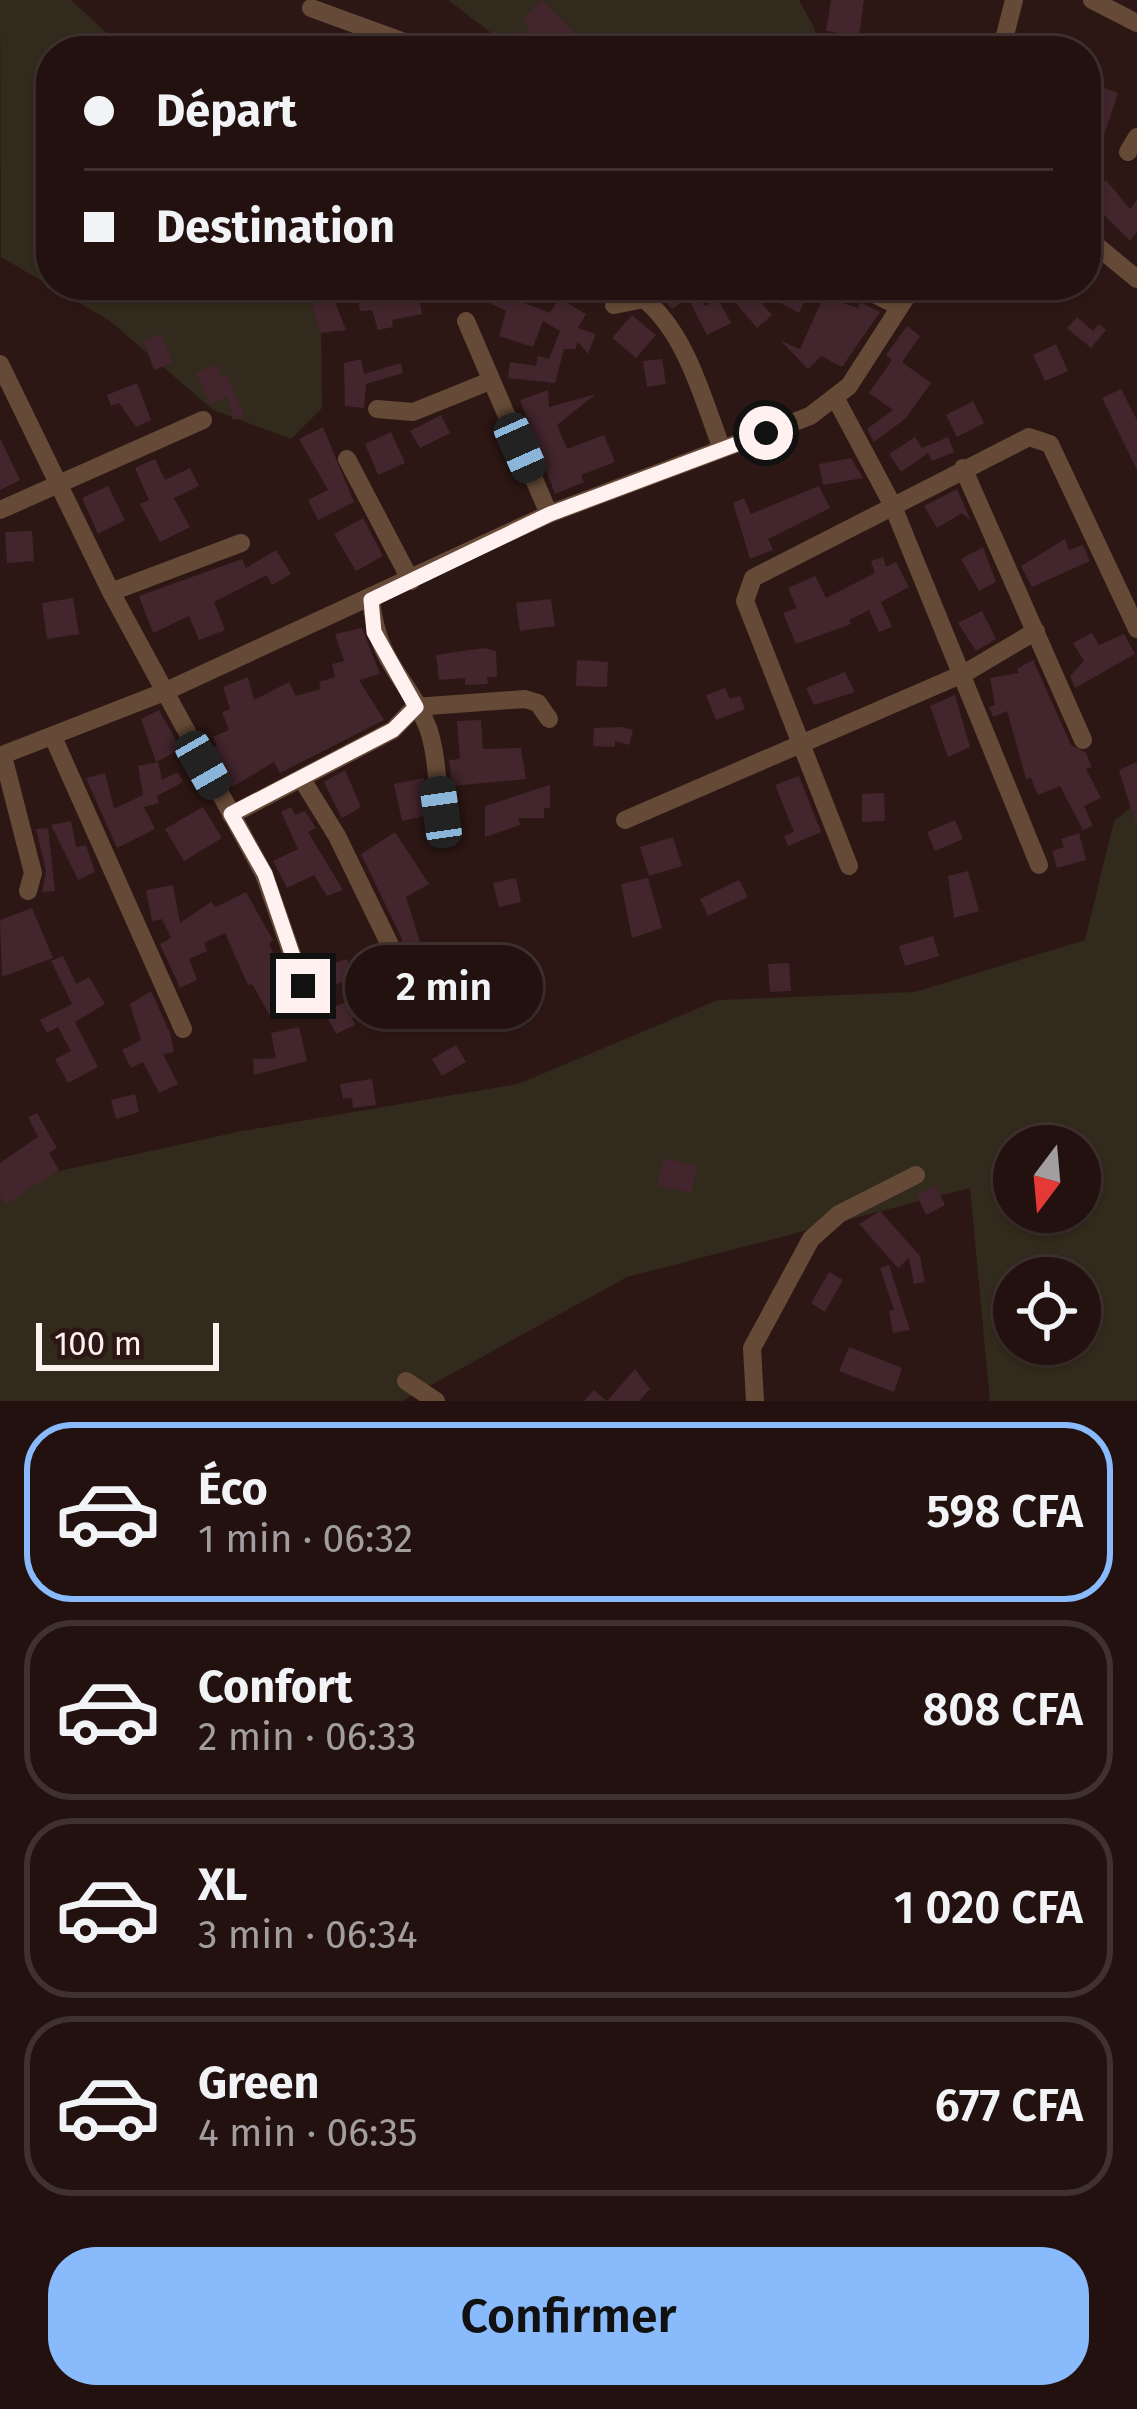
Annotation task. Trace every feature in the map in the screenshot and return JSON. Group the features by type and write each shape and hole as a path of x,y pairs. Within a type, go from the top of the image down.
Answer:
{"street":[{"path":"1005,36 1014,0"},
{"path":"1092,0 1137,22"},
{"path":"311,8 388,36"},
{"path":"1101,249 1137,278"},
{"path":"614,305 639,300"},
{"path":"645,300 686,358 722,449"},
{"path":"886,300 900,307"},
{"path":"28,891 33,873 1,756 164,692 550,514 837,401 904,300"},
{"path":"466,321 550,514"},
{"path":"1,370 111,592 265,874 303,986"},
{"path":"377,409 413,412 490,382"},
{"path":"837,401 892,503 965,673 1039,865"},
{"path":"0,510 202,420"},
{"path":"849,866 745,601 747,586 892,503 1029,437 1050,444 1137,629"},
{"path":"347,459 411,581"},
{"path":"963,468 1083,740"},
{"path":"111,592 242,542"},
{"path":"371,600 374,632 430,733 441,812"},
{"path":"626,820 965,673 1036,631"},
{"path":"231,814 303,781 393,730 416,707 525,698 538,703 549,719"},
{"path":"53,737 182,1029"},
{"path":"303,781 337,836 389,945"},
{"path":"755,1401 752,1348 811,1239 838,1214 916,1175"},
{"path":"406,1381 436,1401"}],"shaded area":[{"path":"0,0 71,0 110,36 36,36 36,278 1,257"},
{"path":"448,0 799,0 815,29 815,36 495,36"},
{"path":"74,300 314,300 321,318 322,408 291,439 213,410 110,321"},
{"path":"1137,803 1137,1401 990,1401 970,1188 627,1277 402,1401 0,1401 0,1184 237,1132 518,1084 718,1000 915,992 1085,940 1114,821"}],"building":[{"path":"542,0 579,36 526,36 523,33 530,26 523,19"},
{"path":"831,0 864,0 859,36 826,31"},
{"path":"1101,87 1118,93 1101,134"},
{"path":"1106,180 1130,209 1137,200 1137,232 1130,241 1101,212 1101,184"},
{"path":"312,300 334,300 346,330 320,333"},
{"path":"358,300 420,300 422,314 392,320 393,327 378,330 372,310 360,311"},
{"path":"523,300 550,313 562,300 586,314 578,328 596,334 588,354 578,342 575,349 564,349 555,383 508,378 510,362 536,366 538,356 549,359 560,331 543,321 533,347 499,336 506,311 487,302"},
{"path":"663,300 685,300 672,309"},
{"path":"689,300 701,300 705,306 719,300 731,323 707,335"},
{"path":"734,300 759,300 772,315 757,328"},
{"path":"784,300 805,300 799,313 782,304"},
{"path":"822,300 858,308 860,302 880,312 842,367 821,356 808,369 781,341 800,349"},
{"path":"632,315 656,335 636,358 612,338"},
{"path":"1077,317 1093,331 1099,324 1106,330 1091,348 1067,328"},
{"path":"907,326 920,336 902,362 931,383 905,419 874,442 867,429 893,410 869,393 892,360 886,355"},
{"path":"161,333 173,363 154,370 143,340"},
{"path":"1056,344 1068,371 1045,381 1033,355"},
{"path":"361,359 364,374 401,363 403,373 366,384 364,408 345,406 344,363"},
{"path":"662,359 666,384 647,387 643,361"},
{"path":"216,364 222,378 226,373 245,416 233,420 227,397 210,404 196,373"},
{"path":"137,383 151,420 136,427 119,403 111,406 107,395"},
{"path":"1121,389 1137,420 1137,470 1102,398"},
{"path":"548,390 549,407 596,394 557,425 567,449 604,435 615,462 581,475 584,482 555,494 520,400"},
{"path":"973,401 984,423 957,437 946,415"},
{"path":"441,415 450,433 420,448 410,431"},
{"path":"323,427 354,502 318,520 308,500 328,490 299,439"},
{"path":"391,432 405,463 378,475 365,444"},
{"path":"915,437 922,448 948,437 954,452 932,461 928,453 901,472 889,454"},
{"path":"0,438 20,480 0,490"},
{"path":"851,458 863,478 823,485 819,464"},
{"path":"155,459 165,480 190,468 199,486 174,498 190,527 160,542 140,504 149,500 135,468"},
{"path":"108,486 125,520 98,534 82,498"},
{"path":"819,486 830,508 768,539 773,550 750,559 733,503 744,498 751,514"},
{"path":"957,489 971,521 962,513 937,528 924,506"},
{"path":"363,518 383,556 356,571 334,534"},
{"path":"32,531 34,561 7,563 5,532"},
{"path":"1065,539 1069,550 1083,545 1090,561 1032,587 1021,566"},
{"path":"983,547 996,582 979,591 961,559"},
{"path":"276,550 291,574 272,585 267,575 214,602 225,630 199,640 189,616 153,633 139,596 242,559 246,568"},
{"path":"883,557 886,567 896,562 909,587 881,602 892,627 879,632 869,610 849,620 851,624 796,644 783,613 797,608 788,588 815,576 826,598 875,573 871,561"},
{"path":"73,598 79,634 47,639 42,603"},
{"path":"551,599 555,626 520,631 516,603"},
{"path":"982,611 996,639 976,651 958,623"},
{"path":"362,628 380,674 359,680 384,720 280,773 274,762 232,787 211,748 217,745 213,737 229,730 222,712 230,709 223,687 248,677 254,700 289,682 296,696 321,689 319,682 335,677 332,664 344,661 335,634"},
{"path":"1092,633 1099,645 1124,634 1135,654 1075,688 1070,676 1084,661 1073,643"},
{"path":"484,648 496,651 497,677 487,677 488,684 465,685 465,678 439,680 436,655"},
{"path":"577,660 608,662 607,687 576,686"},
{"path":"1033,660 1071,745 1086,753 1092,767 1086,769 1101,798 1084,806 1093,826 1083,830 1060,786 1038,795 1031,778 1026,779 1007,711 993,717 989,707 995,705 990,678 1019,673 1017,669"},
{"path":"845,672 855,692 814,705 806,688"},
{"path":"725,688 730,699 740,696 745,709 716,720 706,695"},
{"path":"955,695 970,747 948,757 930,706"},
{"path":"159,710 181,749 156,762 141,719"},
{"path":"481,720 483,749 521,748 526,779 452,786 449,760 460,759 457,721"},
{"path":"594,728 633,730 629,745 615,741 615,747 593,746"},
{"path":"158,762 162,780 178,772 183,782 157,796 159,803 144,807 155,829 117,848 86,778 105,773 114,809 143,795 138,766"},
{"path":"1137,762 1137,822 1135,822 1119,770"},
{"path":"345,770 361,807 342,818 324,782"},
{"path":"799,776 821,832 788,846 784,836 794,832 775,785"},
{"path":"424,778 428,815 402,821 394,784"},
{"path":"550,785 550,808 544,808 544,818 518,818 520,825 485,837 485,806"},
{"path":"884,793 885,821 862,822 862,794"},
{"path":"203,807 222,838 184,861 165,829"},
{"path":"291,807 295,815 305,811 316,828 308,832 343,890 327,896 314,875 287,888 273,861 298,849 281,812"},
{"path":"955,820 963,839 935,851 927,832"},
{"path":"71,821 76,847 86,845 95,872 78,880 51,825"},
{"path":"48,828 55,891 42,892 46,871 36,829"},
{"path":"395,832 429,884 406,897 424,955 404,963 402,939 361,854"},
{"path":"1079,833 1086,860 1057,868 1052,851 1064,847 1061,839"},
{"path":"673,837 682,866 649,876 640,847"},
{"path":"968,871 979,911 954,918 948,876"},
{"path":"516,878 521,902 499,907 493,883"},
{"path":"648,878 662,928 632,938 621,884"},
{"path":"739,880 748,897 708,916 700,899"},
{"path":"173,885 180,923 211,902 216,907 246,892 273,940 269,944 281,969 274,973 291,1005 270,1016 252,984 248,985 225,933 204,943 207,951 189,959 197,980 180,988 160,944 171,938 162,919 152,921 146,890"},
{"path":"32,908 53,958 2,977 0,920"},
{"path":"933,936 939,956 905,966 899,946"},
{"path":"63,956 76,984 89,977 105,1004 75,1022 98,1067 68,1083 55,1059 71,1051 58,1027 47,1033 40,1020 72,1004 51,961"},
{"path":"347,959 352,979 320,989 314,970"},
{"path":"789,963 791,991 770,992 768,964"},
{"path":"449,980 452,1004 418,1009 415,984"},
{"path":"151,991 170,1033 174,1052 163,1054 178,1084 159,1093 143,1062 131,1068 122,1050 141,1040 130,1004"},
{"path":"364,995 370,1012 352,1018 355,1025 336,1034 324,1011"},
{"path":"299,1027 307,1061 254,1075 253,1059 276,1058 271,1033"},
{"path":"456,1045 466,1062 442,1076 432,1059"},
{"path":"372,1079 376,1105 353,1108 352,1098 343,1099 340,1084"},
{"path":"135,1094 139,1112 116,1119 111,1100"},
{"path":"37,1113 57,1148 49,1153 59,1170 6,1204 0,1196 0,1163 38,1137 28,1117"},
{"path":"664,1158 697,1166 691,1193 657,1185"},
{"path":"936,1186 945,1205 926,1215 917,1195"},
{"path":"880,1211 920,1256 925,1282 914,1284 909,1258 898,1268 859,1224"},
{"path":"889,1265 910,1330 893,1333 889,1311 894,1310 880,1268"},
{"path":"829,1272 843,1280 825,1312 811,1303"},
{"path":"849,1347 902,1368 894,1392 839,1371"},
{"path":"635,1369 650,1389 639,1401 607,1401"},
{"path":"594,1390 607,1401 584,1401"}],"route":[{"path":"303,986 265,874 231,814 303,781 393,730 416,707 391,671 374,632 371,600 520,526 766,433"}]}
